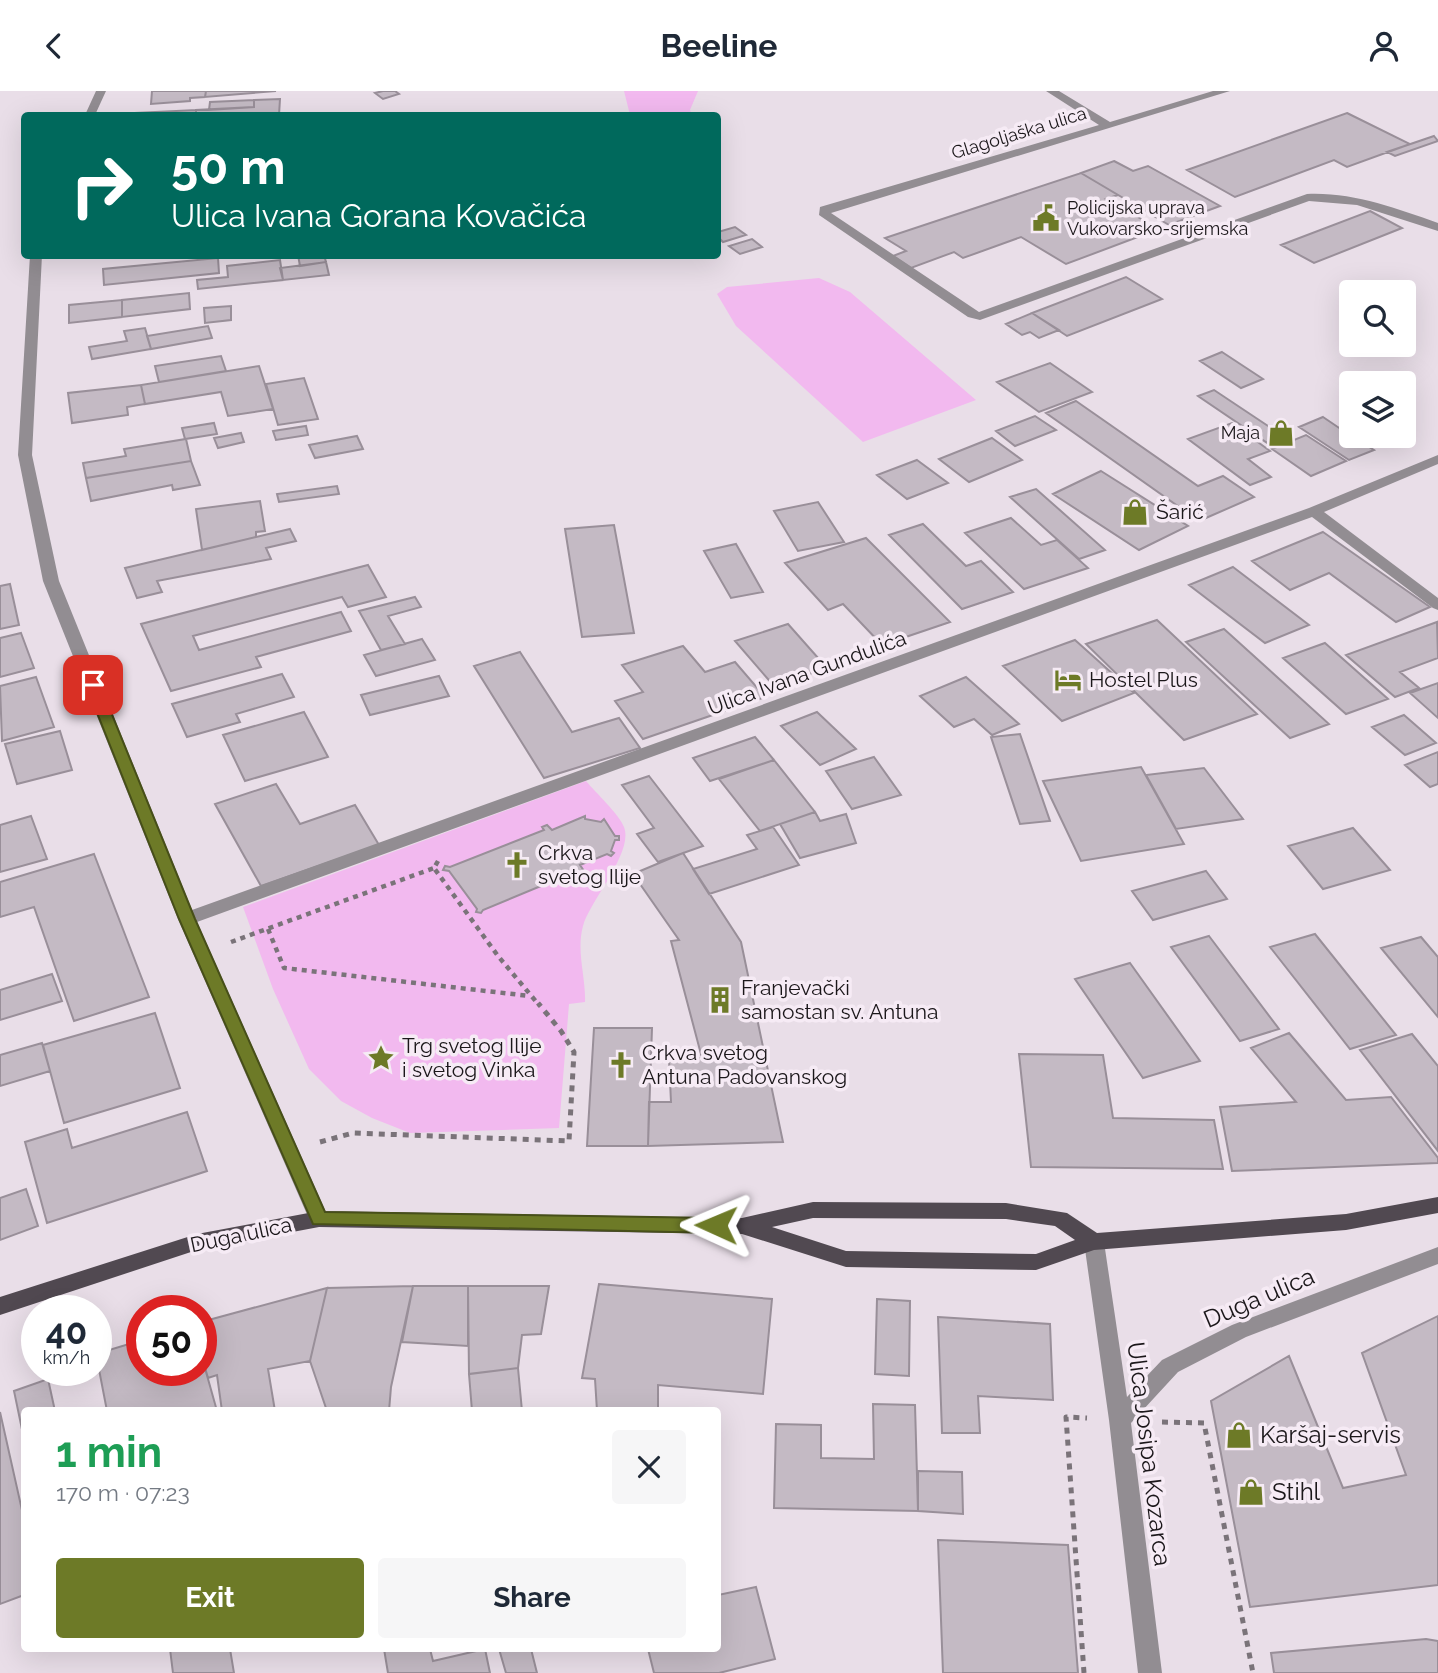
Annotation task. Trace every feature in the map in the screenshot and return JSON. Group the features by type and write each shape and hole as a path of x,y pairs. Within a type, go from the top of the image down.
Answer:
{"main road":[{"name":"Duga ulica","path":"742,1226 846,1259 1036,1262 1094,1242 1346,1222 1438,1205"},
{"name":"Duga ulica","path":"0,1306 197,1242 319,1219 742,1226 813,1210 1006,1212 1060,1219 1094,1242"}],"street":[{"path":"91,112 101,91"},
{"path":"1051,91 1108,125"},
{"name":"Glagoljaška ulica","path":"1225,91 824,210 827,217 972,314 980,316 1307,198 1330,195 1350,198 1438,227"},
{"path":"36,259 25,455 51,581 187,919 319,1219"},
{"name":"Ulica Ivana Gundulića","path":"187,919 1314,512 1438,459"},
{"path":"1314,512 1438,605"},
{"name":"Ulica Josipa Kozarca","path":"1094,1242 1120,1420 1150,1673"},
{"name":"Duga ulica","path":"1120,1420 1170,1366 1239,1331 1438,1255"}],"path":[{"path":"202,953 434,868 456,822"},
{"path":"290,1153 335,1136 353,1133 569,1141 574,1052 561,1031 531,996 434,868"},
{"path":"268,929 284,968 531,996"},
{"path":"1204,1423 1253,1673"}],"shaded area":[{"path":"624,91 698,91 691,112 629,112"},
{"path":"819,278 850,292 976,400 863,442 736,326 717,294 727,287"},
{"path":"586,781 617,816 624,827 625,837 617,863 583,926 580,945 585,1002 569,1004 559,1128 410,1133 372,1118 341,1101 309,1069 273,989 243,907"}],"building":[{"path":"152,91 206,91 205,97 190,98 190,101 151,104"},
{"path":"206,91 276,91 205,97"},
{"path":"395,91 399,94 383,99 375,93"},
{"path":"280,99 279,112 196,112 254,107 254,100"},
{"path":"254,100 254,107 209,110 210,102"},
{"path":"196,110 196,112 155,112"},
{"path":"1347,113 1410,144 1347,167 1334,160 1235,197 1187,170"},
{"path":"1434,136 1438,141 1395,156 1387,152"},
{"path":"1114,161 1133,171 1148,166 1220,206 1169,225 1081,173"},
{"path":"1081,173 1118,195 1106,199 1159,229 1066,264 1021,237 963,258 954,252 911,268 893,256 906,251 885,238"},
{"path":"1370,211 1402,228 1314,263 1281,245"},
{"path":"735,227 746,235 723,242 721,231"},
{"path":"752,239 762,247 740,254 729,246"},
{"path":"218,259 219,273 104,285 103,269"},
{"path":"299,259 325,259 326,262 300,266"},
{"path":"280,260 283,280 198,289 197,280 228,277 227,266"},
{"path":"326,262 329,275 283,280 280,268"},
{"path":"1126,277 1162,299 1067,336 1032,313"},
{"path":"189,293 190,309 122,317 122,300"},
{"path":"122,300 122,317 69,323 69,305"},
{"path":"231,306 231,320 205,323 204,308"},
{"path":"1032,313 1059,330 1039,338 1030,332 1022,335 1006,324"},
{"path":"208,326 212,338 151,349 147,336"},
{"path":"145,328 151,349 92,359 89,347 127,341 124,331"},
{"path":"1222,352 1263,379 1241,388 1200,361"},
{"path":"221,356 226,371 159,382 155,366"},
{"path":"1050,363 1092,392 1039,412 997,382"},
{"path":"259,366 273,409 228,416 221,392 145,404 141,385"},
{"path":"304,378 318,419 278,425 266,384"},
{"path":"141,385 145,404 127,407 128,415 72,423 68,393"},
{"path":"1214,390 1289,440 1273,447 1198,396"},
{"path":"1076,401 1198,486 1223,476 1254,497 1199,521 1046,413"},
{"path":"1035,416 1056,430 1015,446 996,431"},
{"path":"1323,417 1339,428 1339,448 1374,450 1349,460 1299,427"},
{"path":"214,423 217,434 185,439 182,428"},
{"path":"1232,423 1270,451 1248,459 1271,477 1250,485 1188,439"},
{"path":"306,426 308,435 276,440 273,431"},
{"path":"241,433 244,442 218,448 214,438"},
{"path":"1306,435 1346,461 1311,476 1272,449"},
{"path":"357,436 363,449 315,458 309,445"},
{"path":"992,438 1022,460 969,482 939,459"},
{"path":"186,439 191,461 86,478 83,463 126,456 124,449"},
{"path":"917,460 948,483 907,499 877,475"},
{"path":"191,461 200,485 173,490 172,485 91,501 86,478"},
{"path":"1101,471 1188,526 1139,550 1053,494"},
{"path":"337,486 339,494 279,502 277,494"},
{"path":"1036,489 1105,550 1079,559 1010,497"},
{"path":"260,501 265,531 256,532 256,537 202,550 196,509"},
{"path":"818,502 844,542 798,551 774,511"},
{"path":"1011,518 1041,545 1057,540 1088,568 1024,589 965,533"},
{"path":"923,524 966,566 981,561 1013,592 962,609 889,535"},
{"path":"614,525 634,633 582,637 565,529"},
{"path":"290,529 296,541 266,548 271,559 157,581 162,592 137,598 125,568"},
{"path":"1323,532 1430,607 1396,622 1329,573 1290,590 1252,561"},
{"path":"866,538 950,622 882,645 843,604 828,610 785,563"},
{"path":"736,544 763,592 731,598 704,551"},
{"path":"368,565 386,597 348,607 342,597 193,636 199,650 341,612 351,631 256,657 261,667 171,691 141,624"},
{"path":"1233,567 1309,625 1265,643 1189,585"},
{"path":"10,584 19,625 0,629 0,586"},
{"path":"415,597 421,607 388,616 405,644 381,650 359,611"},
{"path":"1157,620 1257,714 1184,740 1086,644"},
{"path":"1437,622 1438,658 1400,672 1419,688 1395,697 1346,655"},
{"path":"788,624 827,668 774,686 735,641"},
{"path":"1224,629 1329,724 1290,738 1186,642"},
{"path":"21,633 34,668 0,677 0,638"},
{"path":"422,639 435,660 376,676 364,655"},
{"name":"Hostel Plus","path":"1075,640 1134,693 1062,721 1003,666"},
{"path":"1325,643 1388,699 1346,714 1283,658"},
{"path":"683,646 705,672 735,662 765,697 643,739 615,701 643,692 622,665"},
{"path":"520,652 572,732 619,718 640,748 544,778 474,666"},
{"path":"282,674 294,697 236,714 240,722 187,737 172,704"},
{"path":"439,676 449,696 370,715 361,695"},
{"path":"36,677 54,727 2,741 0,686"},
{"path":"966,677 1019,724 992,735 974,719 954,727 920,696"},
{"path":"1438,683 1438,718 1410,693"},
{"path":"304,712 328,757 245,781 223,735"},
{"path":"817,712 856,749 820,765 781,726"},
{"path":"1404,715 1436,743 1405,755 1372,727"},
{"path":"60,731 72,770 17,784 5,744"},
{"path":"1020,734 1050,821 1020,824 991,737"},
{"path":"755,737 774,760 710,781 693,758"},
{"path":"1438,752 1438,784 1430,787 1405,765"},
{"path":"874,757 901,795 852,809 826,771"},
{"path":"774,760 815,812 760,831 719,779"},
{"path":"1141,767 1184,844 1081,861 1043,781"},
{"path":"1204,768 1243,819 1176,829 1146,775"},
{"path":"649,776 703,846 658,862 637,834 654,828 622,785"},
{"path":"276,784 300,824 355,805 379,845 261,886 215,804"},
{"path":"815,812 820,821 846,814 856,843 800,858 780,824"},
{"path":"31,816 47,859 0,872 0,825"},
{"name":"Crkva svetog Ilije","path":"585,816 585,819 601,822 604,819 615,836 619,836 619,840 615,840 611,851 614,853 611,856 607,854 580,865 584,871 577,871 481,913 476,912 477,909 449,871 443,870 445,866 450,867 544,830 542,827 547,825 552,830"},
{"path":"773,827 799,865 709,894 693,869 757,849 747,835"},
{"path":"1353,828 1390,870 1323,889 1288,846"},
{"name":"Franjevački samostan sv. Antuna","path":"683,853 741,942 783,1142 648,1146 649,1102 671,1102 669,1060 702,1058 671,941 679,940 633,874"},
{"path":"94,854 149,997 74,1021 34,907 0,917 0,882"},
{"path":"1206,871 1227,899 1153,920 1132,891"},
{"path":"1315,934 1396,1035 1350,1049 1270,947"},
{"path":"1209,936 1279,1029 1240,1041 1171,947"},
{"path":"1421,937 1438,957 1438,1017 1381,948"},
{"path":"1130,963 1200,1061 1143,1078 1075,979"},
{"path":"52,974 62,1001 0,1020 0,990"},
{"path":"155,1013 180,1088 64,1123 43,1045"},
{"name":"Crkva svetog Antuna Padovanskog","path":"594,1028 652,1028 648,1146 587,1146"},
{"path":"1289,1033 1346,1100 1391,1097 1438,1158 1438,1163 1232,1171 1220,1107 1296,1102 1251,1048"},
{"path":"1412,1034 1438,1066 1438,1151 1360,1050"},
{"path":"42,1043 50,1071 0,1086 0,1055"},
{"path":"1019,1054 1103,1055 1113,1118 1214,1120 1223,1169 1031,1167"},
{"path":"187,1112 207,1171 47,1223 25,1142 67,1129 72,1148"},
{"path":"26,1189 38,1226 0,1240 0,1198"},
{"path":"599,1284 772,1299 763,1394 658,1385 658,1407 597,1407 595,1379 582,1378"},
{"path":"413,1286 468,1286 468,1346 402,1342"},
{"path":"413,1286 391,1387 389,1407 326,1407 310,1361 327,1288"},
{"path":"468,1286 549,1286 541,1334 522,1335 518,1368 469,1374"},
{"path":"327,1288 310,1361 268,1369 274,1407 221,1407 217,1375 217,1318"},
{"path":"877,1299 910,1301 909,1376 875,1374"},
{"path":"1438,1316 1438,1585 1250,1607 1211,1401 1289,1356 1343,1488 1406,1475 1362,1353"},
{"path":"938,1317 1050,1324 1053,1400 978,1396 980,1433 942,1433"},
{"path":"126,1345 126,1386 210,1386 216,1407 106,1407 102,1386 112,1386 112,1349"},
{"path":"518,1368 522,1407 472,1407 469,1374"},
{"path":"28,1386 50,1386 54,1407 21,1407 21,1425 14,1391"},
{"path":"873,1404 915,1405 918,1511 774,1508 776,1424 821,1425 821,1458 874,1459"},
{"path":"0,1412 21,1506 21,1596 0,1604"},
{"path":"918,1471 962,1472 963,1514 918,1511"},
{"path":"938,1540 1068,1545 1078,1673 943,1673"},
{"path":"756,1587 775,1659 719,1673 654,1673 649,1652 721,1652 721,1594"},
{"path":"1426,1639 1438,1641 1438,1673 1274,1673 1271,1653"},
{"path":"170,1652 230,1652 234,1673 173,1673"},
{"path":"384,1652 431,1652 433,1661 472,1652 486,1652 490,1673 388,1673"},
{"path":"500,1652 532,1652 537,1673 506,1673"}],"place":[{"name":"Policijska uprava Vukovarsko-srijemska","path":"1046,218"},
{"name":"Maja","path":"1281,433"},
{"name":"Šarić","path":"1135,512"},
{"name":"Hostel Plus","path":"1068,680"},
{"name":"Crkva svetog Ilije","path":"517,865"},
{"name":"Franjevački samostan sv. Antuna","path":"720,1000"},
{"name":"Trg svetog Ilije i svetog Vinka","path":"381,1058"},
{"name":"Crkva svetog Antuna Padovanskog","path":"621,1065"},
{"name":"Karšaj-servis","path":"1239,1435"},
{"name":"Stihl","path":"1251,1492"}],"route":[{"path":"93,685 187,919 319,1219 716,1225"}]}
